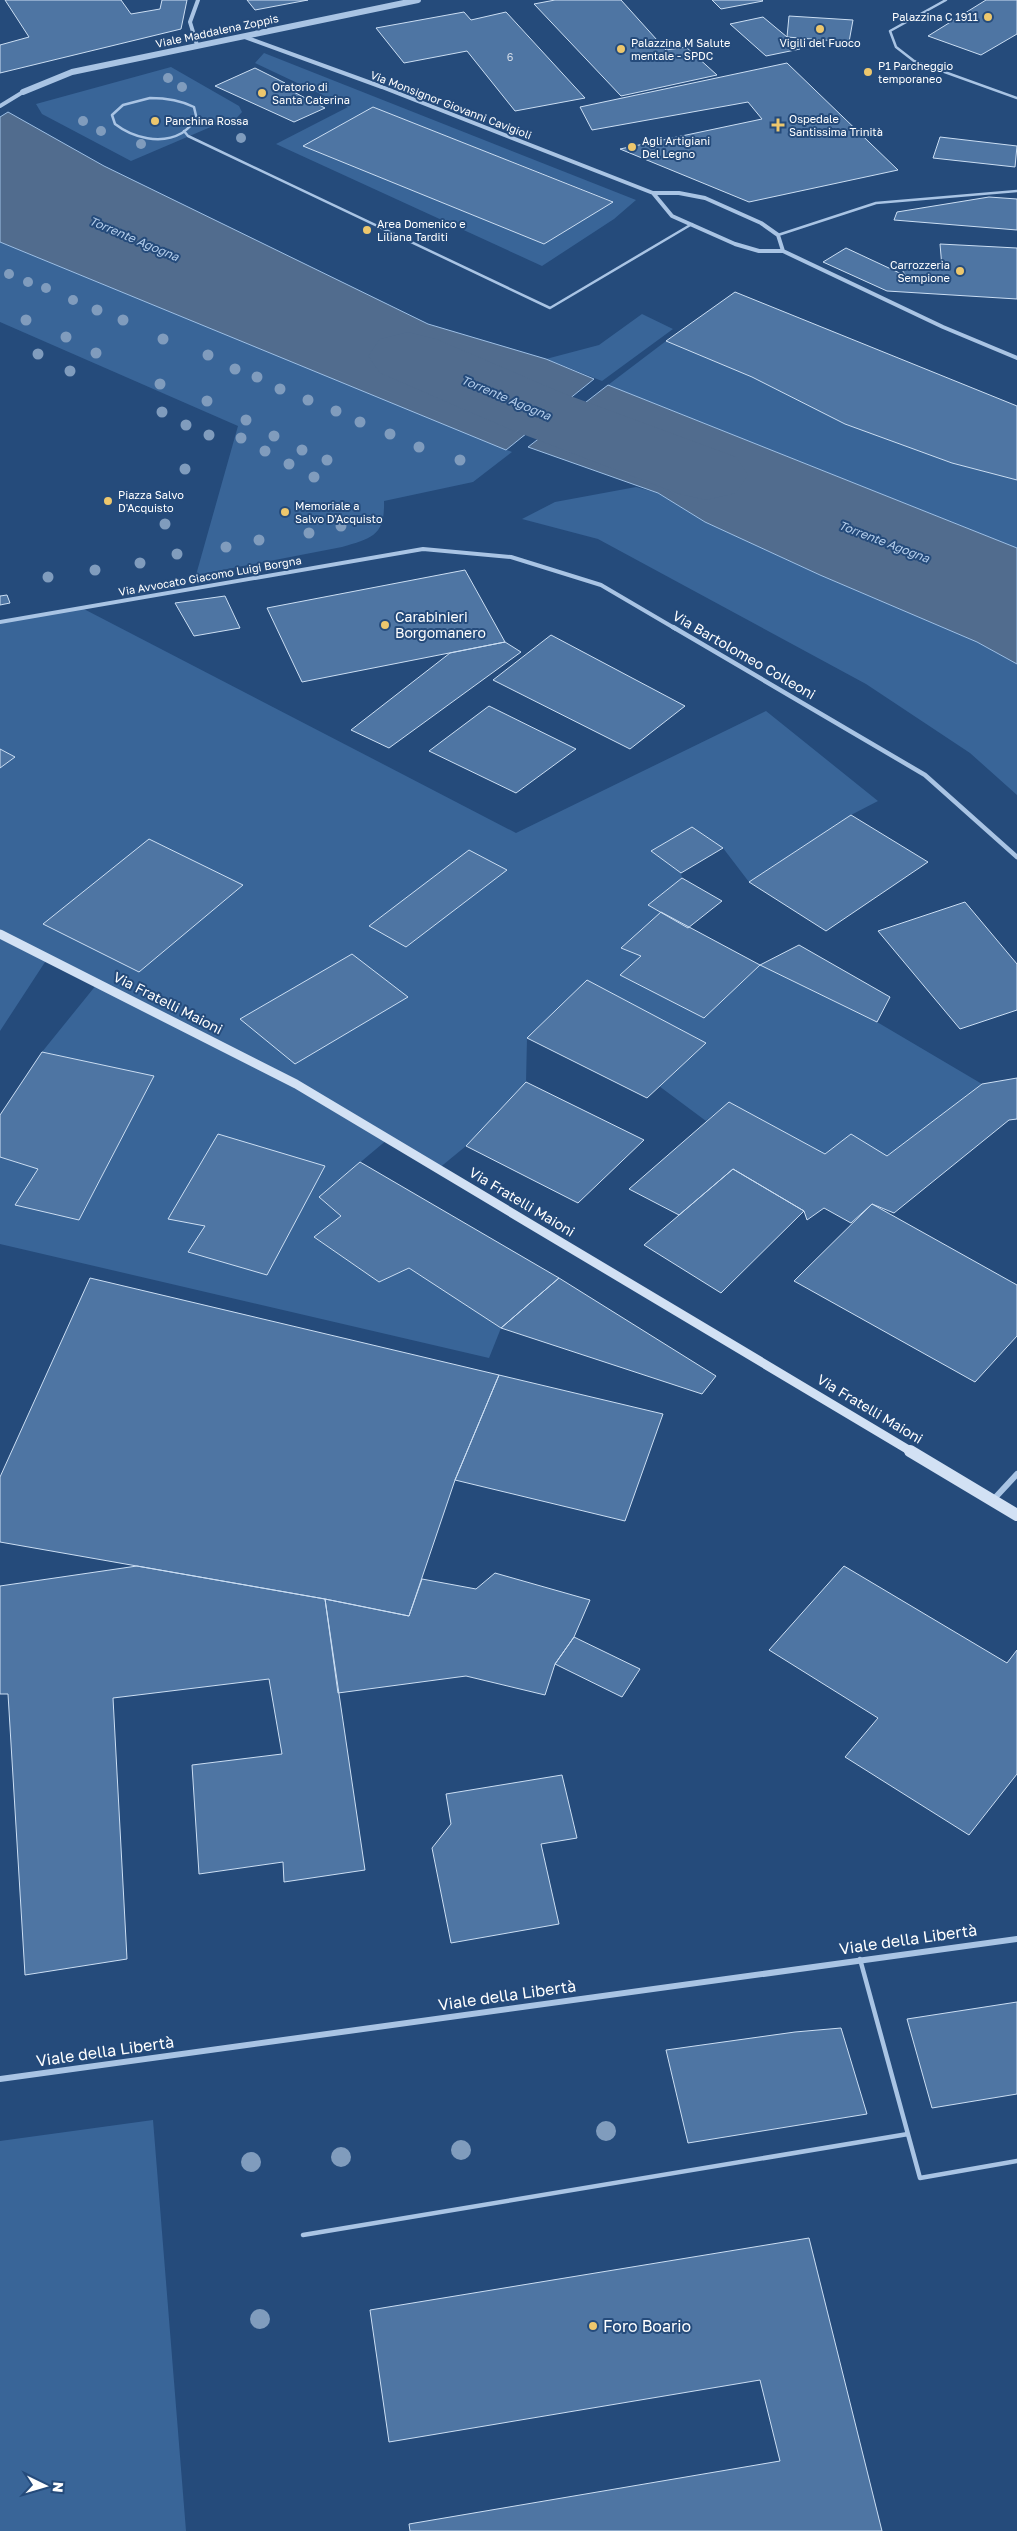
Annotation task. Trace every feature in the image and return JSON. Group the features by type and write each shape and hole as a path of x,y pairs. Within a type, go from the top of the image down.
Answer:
{"main road":[{"name":"Via Fratelli Maioni","path":"0,934 296,1084 1017,1515"}],"street":[{"path":"197,45 190,22 198,0"},
{"name":"Viale Maddalena Zoppis","path":"23,92 72,72 418,0"},
{"name":"Via Monsignor Giovanni Cavigioli","path":"242,36 382,87 653,193 679,193 705,198 761,223 778,235"},
{"path":"0,106 23,92"},
{"path":"653,193 672,216 759,252 783,251 943,327 1017,358"},
{"path":"778,235 783,251"},
{"name":"Via Avvocato Giacomo Luigi Borgna","path":"0,622 423,549"},
{"name":"Via Bartolomeo Colleoni","path":"423,549 511,557 601,586 925,775 1017,857"},
{"path":"993,1500 1017,1474"},
{"name":"Viale della Libertà","path":"0,2079 1017,1938"}],"lane":[{"path":"946,0 890,31 896,47 914,61 1017,98"},
{"path":"150,98 175,99 194,107 197,113 197,120 193,126 184,131 160,138 134,137 115,128 112,122 112,115 126,104 137,100 150,98"},
{"path":"184,131 188,136 550,308 692,224"},
{"path":"778,235 876,203 1017,192"},
{"path":"860,1960 920,2178 1017,2161"},
{"path":"303,2235 908,2134"}],"shaded area":[{"path":"264,53 636,200 614,219 542,266 276,144 348,107 255,63","holes":["373,107 612,201 544,244 303,146"]},
{"path":"171,67 239,106 242,112 232,123 227,120 131,161 42,114 36,104"},
{"path":"0,242 512,452 473,482 384,501 384,512 379,528 375,533 362,541 342,547 196,575 238,426 0,322"},
{"path":"642,314 673,329 602,381 546,359 599,345"},
{"path":"666,341 752,377 845,424 952,463 1017,480 1017,548 608,385"},
{"path":"636,487 658,493 705,522 820,575 977,642 1017,664 1017,795 970,753 866,684 598,539 522,519 555,502"},
{"path":"80,607 516,833 766,711 878,801 851,815 749,882 723,848 692,827 651,851 681,873 682,878 648,905 661,912 622,948 641,956 620,975 704,1018 760,965 877,1022 982,1084 887,1156 825,1154 729,1102 706,1121 659,1086 706,1043 587,980 527,1038 526,1082 466,1146 438,1169 388,1139 319,1197 341,1216 315,1238 379,1282 409,1268 501,1328 489,1358 0,1244 0,1157 38,1169 16,1205 79,1220 154,1076 42,1052 97,984 47,959 0,1031 0,622"},
{"path":"153,2120 186,2531 0,2531 0,2141"}],"water":[{"path":"8,112 104,166 428,324 546,359 594,379 506,450 0,242 0,117"},
{"path":"608,385 1017,548 1017,664 977,642 820,575 705,522 658,493 528,447"}],"building":[{"path":"5,0 121,0 131,14 160,9 162,0 187,0 181,29 0,73 0,45 29,37"},
{"path":"247,0 308,0 255,10"},
{"name":"Palazzina M Salute mentale - SPDC","path":"555,0 621,0 666,50 686,47 717,75 621,96 534,4"},
{"path":"712,0 762,0 763,1 721,9"},
{"name":"Palazzina C 1911","path":"986,0 1017,0 1017,34 981,55 928,36"},
{"path":"464,12 471,20 506,12 585,98 515,111 467,51 404,63 376,28"},
{"name":"Vigili del Fuoco","path":"789,16 853,20 849,42 787,37"},
{"path":"763,17 800,49 766,56 730,24"},
{"path":"787,63 898,170 749,202 620,149 762,119 748,102 592,130 580,107"},
{"name":"Oratorio di Santa Caterina","path":"255,68 285,83 280,85 325,108 294,122 215,86"},
{"path":"373,107 613,202 544,244 303,146"},
{"path":"940,137 1017,146 1015,167 933,158"},
{"path":"989,197 1017,199 1017,230 894,220 897,212"},
{"name":"Carrozzeria Sempione","path":"940,244 1017,248 1017,299 887,291 823,262 846,248 906,276 899,265 942,267"},
{"path":"735,292 1017,406 1017,480 952,463 845,424 752,377 666,341"},
{"name":"Carabinieri Borgomanero","path":"465,570 505,642 302,682 267,608"},
{"path":"7,595 10,603 0,605 0,596"},
{"path":"225,596 240,628 194,636 175,603"},
{"path":"551,635 685,706 630,749 493,680"},
{"path":"505,642 521,652 389,748 351,730 450,653"},
{"path":"489,706 576,749 516,793 429,751"},
{"path":"0,749 15,757 0,768"},
{"path":"851,815 928,862 826,931 749,882"},
{"path":"692,827 723,848 681,873 651,851"},
{"path":"149,839 243,885 139,972 43,924"},
{"path":"469,850 507,870 406,947 369,926"},
{"path":"682,878 722,901 688,928 648,905"},
{"path":"965,902 1017,964 1017,1010 960,1029 878,931"},
{"path":"661,912 760,965 704,1018 620,975 641,956 621,948"},
{"path":"799,945 890,997 877,1022 760,965"},
{"path":"352,954 408,997 295,1064 240,1019"},
{"path":"587,980 706,1043 647,1098 527,1038"},
{"path":"42,1052 154,1076 79,1220 15,1205 38,1169 0,1157 0,1115"},
{"path":"1017,1078 1017,1119 1009,1120 894,1213 872,1204 851,1223 824,1208 807,1220 804,1211 733,1169 679,1215 629,1189 729,1102 825,1154 851,1134 887,1156 982,1084"},
{"path":"526,1082 644,1140 578,1203 466,1146"},
{"path":"218,1134 325,1166 267,1275 188,1252 205,1226 168,1219"},
{"path":"360,1162 559,1278 501,1328 409,1268 379,1282 314,1237 341,1216 319,1197"},
{"path":"733,1169 804,1211 721,1293 644,1245"},
{"path":"872,1204 1017,1285 1017,1336 975,1382 794,1281"},
{"path":"90,1278 499,1375 455,1480 409,1616 325,1599 0,1542 0,1477"},
{"path":"559,1278 716,1376 702,1394 501,1328"},
{"path":"499,1375 663,1414 625,1521 455,1480"},
{"path":"137,1566 325,1599 365,1870 284,1882 283,1862 199,1874 192,1765 282,1754 269,1679 113,1698 127,1959 25,1975 8,1694 0,1694 0,1586"},
{"path":"844,1566 1007,1663 1017,1650 1017,1774 969,1835 845,1757 878,1718 769,1650"},
{"path":"495,1573 590,1600 574,1637 555,1664 545,1695 466,1676 338,1693 325,1599 409,1616 422,1579 476,1589"},
{"path":"574,1637 640,1669 622,1697 555,1664"},
{"path":"562,1775 577,1838 541,1844 559,1924 451,1943 432,1848 451,1824 446,1794"},
{"path":"1017,2002 1017,2094 932,2108 907,2019"},
{"path":"841,2028 867,2114 688,2143 666,2050 795,2032"},
{"path":"809,2238 882,2531 410,2531 409,2524 780,2461 760,2380 389,2442 370,2310"}],"waterway":[{"name":"Torrente Agogna","path":"408,356 536,411 706,475"}],"place":[{"name":"Palazzina C 1911","path":"988,17"},
{"name":"Vigili del Fuoco","path":"820,29"},
{"name":"Palazzina M Salute mentale - SPDC","path":"621,49"},
{"name":"P1 Parcheggio temporaneo","path":"868,72"},
{"name":"Oratorio di Santa Caterina","path":"262,93"},
{"name":"Panchina Rossa","path":"155,121"},
{"name":"Ospedale Santissima Trinità","path":"778,125"},
{"name":"Agli Artigiani Del Legno","path":"632,147"},
{"name":"Area Domenico e Liliana Tarditi","path":"367,230"},
{"name":"Carrozzeria Sempione","path":"960,271"},
{"name":"Piazza Salvo D'Acquisto","path":"108,501"},
{"name":"Memoriale a Salvo D'Acquisto","path":"285,512"},
{"name":"Carabinieri Borgomanero","path":"385,625"},
{"name":"Foro Boario","path":"593,2326"}]}
